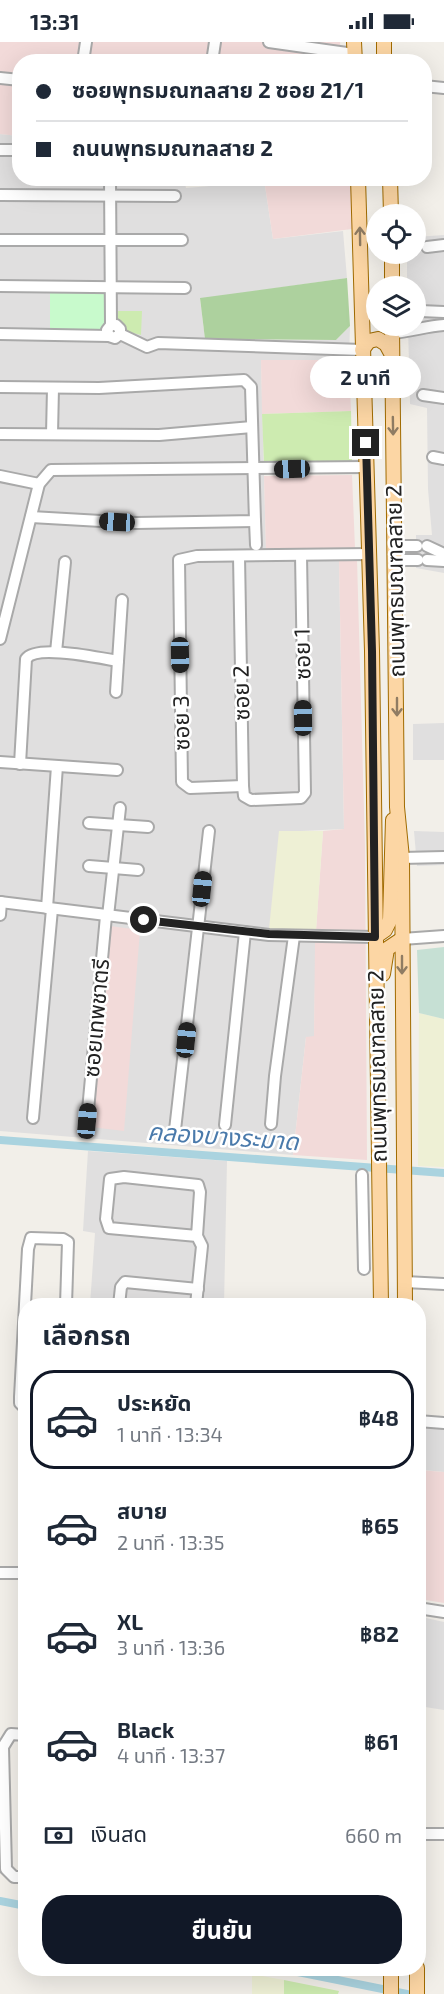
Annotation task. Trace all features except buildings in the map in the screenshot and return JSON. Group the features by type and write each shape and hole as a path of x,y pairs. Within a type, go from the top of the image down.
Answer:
{"main road":[{"name":"ถนนพุทธมณฑลสาย 2","path":"358,186 372,651 381,1298"},
{"path":"390,186 391,204"},
{"name":"ถนนพุทธมณฑลสาย 2","path":"392,336 397,807 402,858 405,1298"},
{"path":"362,350 369,341 378,339 386,344 392,355"},
{"path":"372,651 377,662 386,664 392,660 397,649"},
{"path":"375,937 385,930 390,920 391,838 397,807"},
{"path":"378,1062 382,1048 385,954 390,946 402,939"},
{"path":"381,1248 387,1237 394,1235 405,1249"},
{"path":"391,1976 392,1994"}],"street":[{"path":"269,42 354,52"},
{"path":"110,186 113,332"},
{"path":"0,195 175,196"},
{"path":"0,240 182,240"},
{"path":"427,247 444,245"},
{"path":"0,286 185,288"},
{"path":"426,311 444,312"},
{"path":"426,327 444,326"},
{"path":"0,334 113,332 138,341 149,338 158,343 362,350"},
{"path":"0,387 99,388 244,380 251,387 256,545"},
{"path":"52,434 53,388"},
{"path":"423,395 444,398"},
{"path":"0,434 159,435 252,427"},
{"path":"0,639 4,601 39,484 45,474 58,469 253,470 367,467"},
{"path":"0,476 39,484"},
{"path":"31,517 135,523 255,520"},
{"path":"395,553 422,546 444,554"},
{"path":"395,553 422,560 444,561"},
{"path":"239,556 370,554"},
{"name":"ซอย 1","path":"243,786 244,796 248,800 301,798 304,793 301,555"},
{"name":"ซอย 3","path":"239,556 184,557 178,565 182,782 190,788 243,786"},
{"name":"ซอย 2","path":"239,556 243,786"},
{"path":"56,652 65,562"},
{"path":"117,692 122,600"},
{"path":"20,764 26,659 35,652 56,652 118,661"},
{"path":"0,762 117,770"},
{"path":"33,1118 57,766"},
{"name":"ซอยเทพชาตรี","path":"87,1121 120,808"},
{"path":"89,823 148,827"},
{"path":"176,1130 209,831"},
{"path":"402,858 444,857"},
{"path":"89,866 138,870"},
{"path":"0,915 1,902 245,932 294,936 375,937"},
{"path":"225,1125 245,932"},
{"path":"272,1124 275,1076 294,936"},
{"path":"402,939 444,936"},
{"path":"362,1175 364,1269"},
{"path":"197,1236 109,1228 105,1219 109,1183 113,1177 198,1185 200,1192 197,1236 202,1246 197,1298"},
{"path":"363,1227 380,1226"},
{"path":"25,1298 28,1249 32,1238 63,1239 68,1242 66,1298"},
{"path":"120,1298 121,1287 125,1282 198,1289"},
{"path":"405,1282 444,1284"},
{"path":"426,1422 444,1424"},
{"path":"0,1573 18,1573"},
{"path":"426,1609 444,1612"},
{"path":"18,1734 11,1734 3,1747 6,1869 14,1877 18,1877"},
{"path":"426,1833 444,1834"}],"shaded area":[{"path":"0,42 340,42 341,54 12,54 12,135 0,134"},
{"path":"0,134 12,135 12,186 186,186 186,188 265,186 273,239 343,231 347,278 200,299 205,339 336,340 350,326 349,360 261,360 266,550 355,548 357,559 339,560 344,829 279,832 316,931 314,1037 306,1037 293,1155 0,1131"},
{"path":"265,186 351,186 352,229 273,239"},
{"path":"444,235 444,573 416,568 416,535 432,535 428,489 427,408 410,404 408,336 426,336 426,276 407,276 407,264 426,264 426,236"},
{"path":"261,360 349,360 351,411 262,414"},
{"path":"352,475 355,548 266,551 264,476"},
{"path":"339,559 357,559 365,847 367,1160 293,1155 306,1037 314,1036 315,944 323,831 344,829"},
{"path":"444,723 444,760 413,760 413,724"},
{"path":"414,831 444,832 444,865 417,866"},
{"path":"110,926 140,930 124,1131 91,1127"},
{"path":"88,1151 227,1161 224,1298 90,1298 95,1233 83,1231"},
{"path":"426,1418 444,1420 444,1472 426,1470"},
{"path":"426,1471 444,1472 444,1603 426,1600"},
{"path":"426,1618 444,1622 444,1710 426,1707"}],"green space":[{"path":"347,278 350,326 336,340 205,339 200,298"},
{"path":"50,291 104,292 107,324 102,330 50,330"},
{"path":"118,311 142,311 141,335 125,331 117,317"},
{"path":"351,411 352,462 264,464 262,414"},
{"path":"279,831 323,831 316,931 269,929"},
{"path":"444,947 444,1019 419,1013 417,950"},
{"path":"419,1013 444,1019 444,1167 418,1166"},
{"path":"252,1976 284,1980 284,1994 252,1994"},
{"path":"284,1980 339,1991 338,1994 284,1994"}],"waterway":[{"name":"คลองบางระมาด","path":"0,1140 444,1173"},
{"path":"0,1901 18,1904"},
{"path":"318,1976 407,1994"}],"route":[{"path":"144,920 269,934 339,938 375,937 370,536 366,443"}]}
